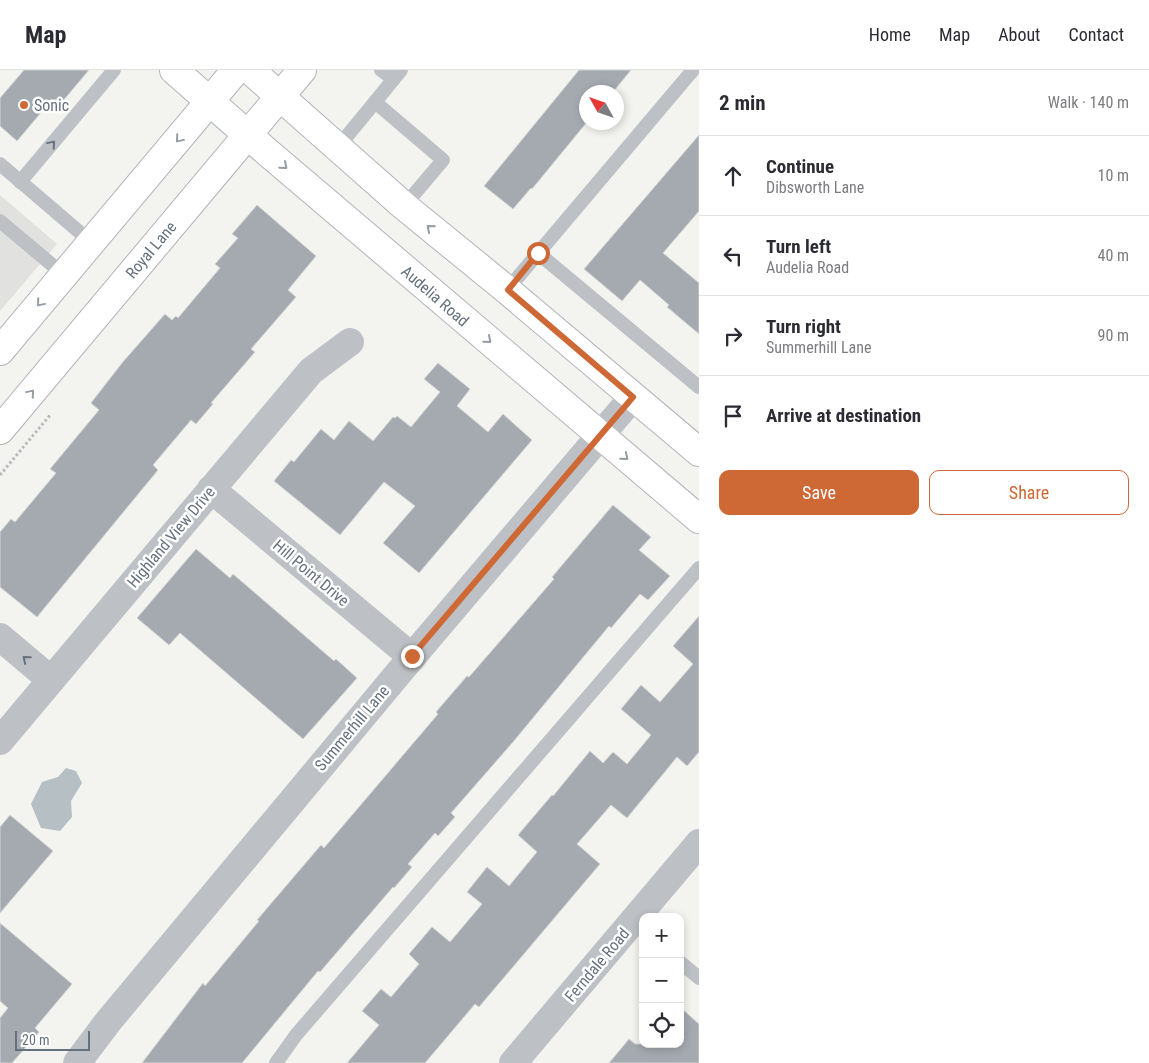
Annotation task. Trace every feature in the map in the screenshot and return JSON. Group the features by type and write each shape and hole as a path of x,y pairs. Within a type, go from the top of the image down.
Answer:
{"main road":[{"name":"Audelia Road","path":"174,70 699,519"},
{"path":"0,351 236,70"},
{"path":"250,70 404,206 508,290 699,452"},
{"name":"Royal Lane","path":"0,430 302,70"}],"street":[{"name":"Highland View Drive","path":"0,741 9,711 51,680 311,371 350,342"},
{"name":"Summerhill Lane","path":"77,1063 107,1023 412,656 633,397"},
{"name":"Hill Point Drive","path":"211,489 412,656"},
{"path":"0,637 51,680"},
{"name":"Ferndale Road","path":"520,1061 638,926 699,843"}],"lane":[{"path":"338,147 397,75 382,70"},
{"path":"508,290 693,70"},
{"path":"20,182 108,72"},
{"path":"375,102 443,160 404,206"},
{"path":"0,164 91,242"},
{"path":"0,221 64,275"},
{"path":"538,253 699,387"},
{"path":"276,1063 296,1035 699,568"},
{"path":"684,965 699,978"}],"shaded area":[{"path":"0,195 57,244 0,311"},
{"path":"66,768 76,771 82,783 71,801 72,817 60,831 41,828 31,804 42,782 58,777"}],"building":[{"name":"Sonic","path":"24,70 89,70 57,108 50,102 17,141 0,126 0,98"},
{"path":"579,70 631,70 619,85 579,85 580,130 513,209 484,186"},
{"path":"699,135 699,211 663,253 699,283 699,334 667,307 669,305 640,280 622,301 584,269"},
{"path":"257,205 316,256 288,290 296,297 251,349 255,352 211,403 213,404 196,424 191,420 153,465 158,470 37,617 0,587 0,532 11,519 15,522 56,473 50,469 99,410 91,403 122,363 165,314 172,320 176,316 178,318 220,268 215,264 238,238 232,234"},
{"path":"438,363 470,389 457,406 488,432 503,414 532,440 419,573 383,543 415,506 384,482 340,535 274,481 291,460 294,462 321,429 334,440 349,421 373,441 393,417 397,416 411,427 440,392 424,379"},
{"path":"613,505 651,537 639,550 670,576 648,600 640,594 611,628 609,626 513,742 451,813 455,817 438,836 435,833 408,864 412,867 320,972 318,971 242,1063 142,1063 203,983 205,986 259,921 257,920 321,845 324,848 438,714 436,712 554,579 552,577"},
{"path":"196,549 230,578 233,574 334,661 336,659 357,678 303,739 180,633 169,645 137,618"},
{"path":"699,616 699,752 687,766 677,757 627,818 611,805 577,844 600,864 479,1007 475,1004 425,1063 347,1063 379,1025 362,1011 381,989 391,997 419,964 409,954 432,927 450,942 482,904 467,892 487,867 509,886 537,852 518,835 590,751 603,763 613,752 627,764 651,735 621,709 641,685 660,702 693,664 673,646"},
{"path":"10,815 53,851 0,913 0,827"},
{"path":"0,923 72,984 35,1028 39,1032 12,1063 0,1063 0,1018 8,1008 0,1001"},
{"path":"684,1011 699,1024 699,1063 609,1063 629,1039 635,1044 639,1044 639,1048 684,1048"}],"place":[{"name":"Sonic","path":"24,105"}],"route":[{"path":"412,656 633,397 508,290 538,253"}]}
